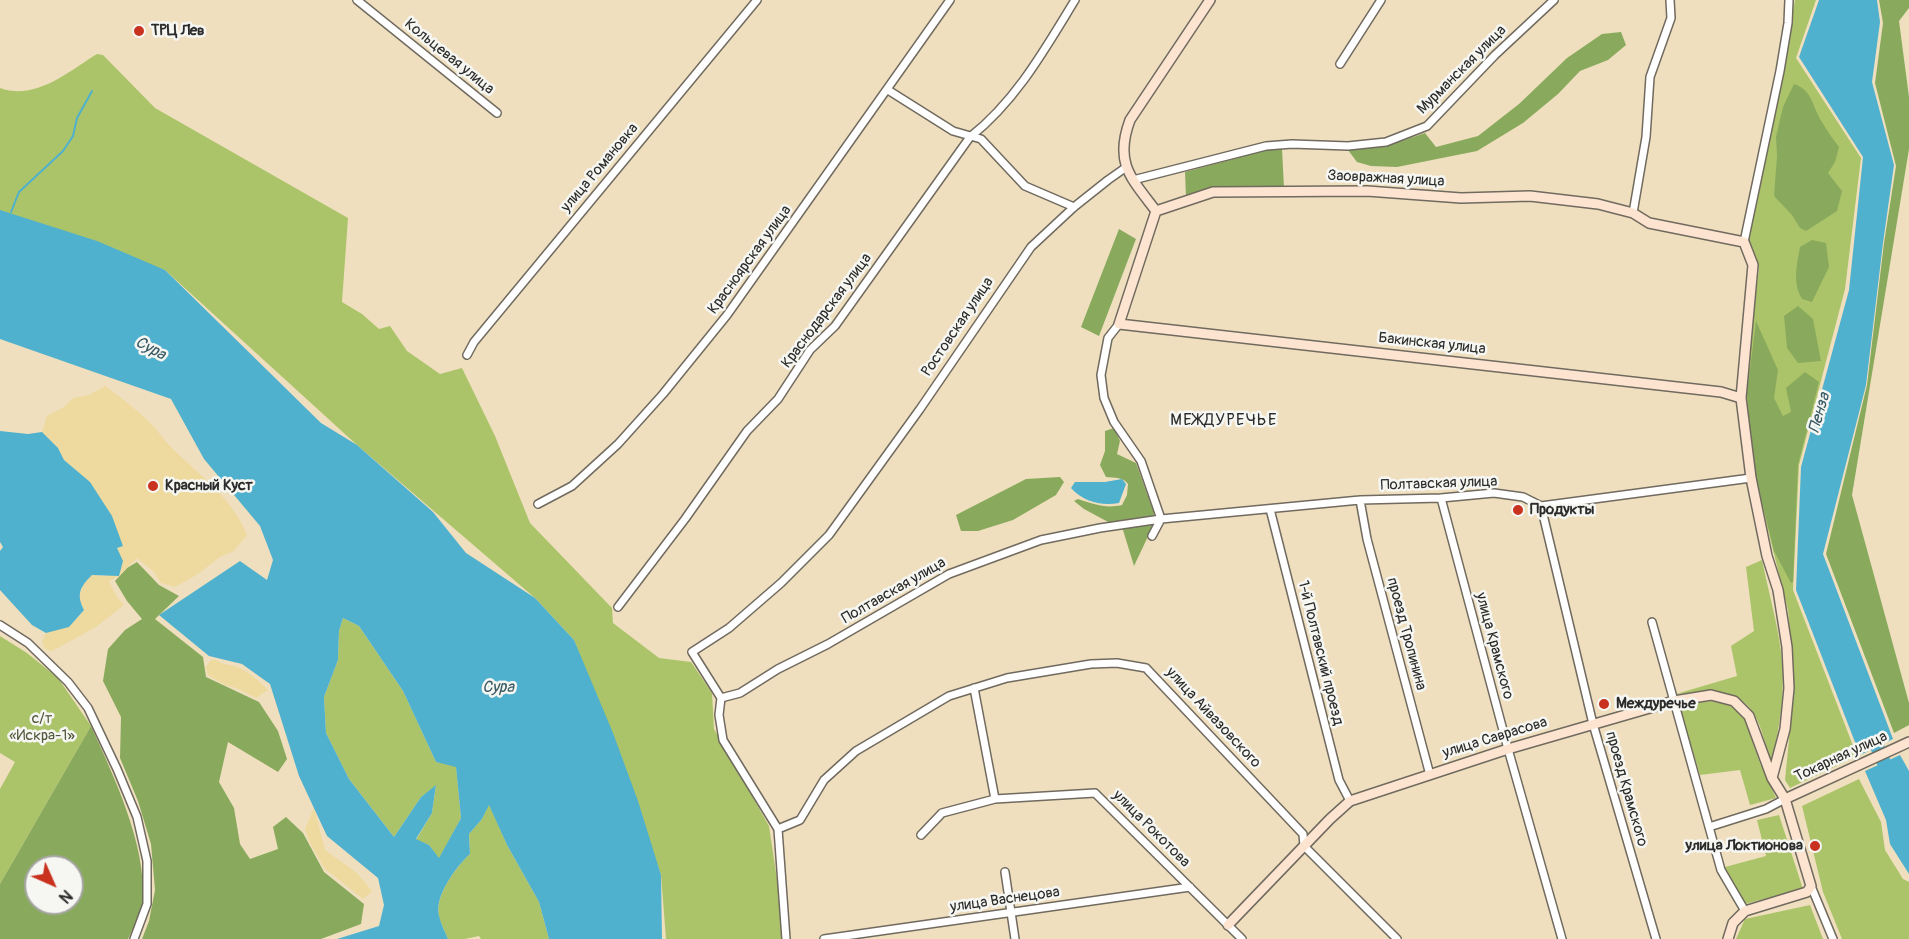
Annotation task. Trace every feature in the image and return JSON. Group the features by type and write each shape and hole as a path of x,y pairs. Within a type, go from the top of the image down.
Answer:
{"street":[{"name":"Кольцевая улица","path":"357,0 497,113"},
{"name":"улица Романовка","path":"467,355 474,342 757,0"},
{"name":"Красноярская улица","path":"538,504 572,486 618,444 663,394 727,315 950,0"},
{"name":"Краснодарская улица","path":"618,607 685,519 747,431 778,399 810,350 835,326 970,137 991,121 1018,88 1075,0"},
{"path":"1152,536 1161,519 1140,461 1114,422 1104,398 1101,375 1108,338 1119,324 1156,211 1125,168 1124,136 1130,120 1210,0"},
{"path":"1340,64 1381,0"},
{"name":"Мурманская улица","path":"1133,180 1266,146 1292,144 1348,146 1386,142 1427,126 1495,55 1554,0"},
{"path":"1634,213 1646,137 1650,77 1671,18 1670,0"},
{"path":"1772,778 1785,729 1789,688 1787,647 1778,590 1767,556 1751,478 1741,398 1753,265 1744,242 1782,58 1789,0"},
{"path":"888,90 953,130 981,139 1025,186 1074,207"},
{"name":"Ростовская улица","path":"721,698 692,652 729,628 772,591 829,535 920,410 1031,247 1074,207 1125,168"},
{"name":"Заовражная улица","path":"1156,211 1213,192 1366,190 1461,198 1530,196 1598,204 1634,213 1648,223 1744,242"},
{"name":"Бакинская улица","path":"1119,324 1720,392 1741,398"},
{"name":"Полтавская улица","path":"721,698 740,693 778,669 828,644 949,574 1041,540 1161,519 1360,500 1441,498 1494,493 1523,497 1540,506 1751,478"},
{"name":"улица Крамского","path":"1441,498 1508,749 1562,939"},
{"name":"проезд Тропинина","path":"1360,500 1366,539 1430,775"},
{"name":"проезд Крамского","path":"1540,506 1593,724 1656,939"},
{"name":"1-й Полтавский проезд","path":"1270,509 1339,780 1350,801"},
{"path":"1652,622 1721,870 1745,911"},
{"path":"0,625 28,643 68,682 88,708 117,769 137,817 147,861 147,904 134,939"},
{"name":"улица Айвазовского","path":"778,828 800,820 824,780 856,751 949,696 1007,678 1091,664 1117,663 1146,668 1303,834 1304,846 1397,939"},
{"path":"974,688 995,799"},
{"name":"улица Саврасова","path":"1228,925 1350,801 1508,749 1593,724 1674,701 1711,695 1734,701 1749,716 1772,778 1785,799 1811,886"},
{"path":"721,698 719,715 723,740 778,828 786,939"},
{"name":"Токарная улица","path":"1785,799 1906,743"},
{"name":"улица Рокотова","path":"921,835 942,813 995,799 1095,793 1242,939"},
{"path":"1709,827 1766,809 1785,799"},
{"path":"1005,872 1015,939"},
{"path":"1728,939 1733,923 1745,911 1807,892 1811,886"},
{"path":"1811,886 1833,939"},
{"name":"улица Васнецова","path":"824,939 1190,887"}],"green space":[{"path":"1795,0 1816,0 1796,58 1861,158 1845,289 1799,465 1793,590 1857,756 1790,788 1785,780 1794,688 1788,610 1752,466 1745,384 1759,268 1748,241"},
{"path":"1879,0 1909,0 1909,8 1899,21 1909,97 1909,149 1852,495 1909,703 1909,725 1894,733 1826,554 1867,385 1896,166 1875,83 1883,23"},
{"path":"1621,32 1626,45 1608,60 1580,71 1558,94 1523,123 1477,151 1397,167 1371,166 1357,162 1348,150 1387,146 1425,133 1436,147 1478,136 1519,104 1567,58 1602,34"},
{"path":"97,54 103,55 155,108 348,218 342,302 362,314 379,329 390,326 407,351 440,374 462,368 495,436 530,523 612,608 613,623 659,658 691,662 712,693 714,729 769,826 786,939 666,939 661,875 574,640 535,598 357,445 165,270 0,211 0,88 26,91 38,88 51,83"},
{"path":"1794,84 1809,95 1824,125 1839,147 1835,162 1828,173 1842,191 1837,211 1806,231 1800,228 1792,215 1774,196 1776,137 1783,107"},
{"path":"1282,149 1284,188 1186,197 1185,172 1266,150"},
{"path":"1119,229 1136,239 1099,336 1081,327"},
{"path":"1812,240 1826,243 1829,267 1812,302 1802,299 1797,286 1796,273 1800,247"},
{"path":"1798,306 1813,319 1821,361 1798,363 1787,348 1784,316"},
{"path":"1756,321 1778,370 1774,398 1783,416 1791,412 1786,388 1805,372 1819,382 1798,465 1793,582 1791,583 1774,551 1753,465 1747,393"},
{"path":"1114,428 1120,441 1117,454 1136,463 1154,513 1152,528 1134,566 1123,530 1074,501 1078,499 1105,506 1122,505 1127,495 1128,484 1121,479 1106,477 1100,465 1105,451 1105,431"},
{"path":"1060,477 1064,482 1056,495 1013,520 978,531 961,531 956,515 1026,479"},
{"path":"1762,560 1777,629 1783,680 1777,736 1771,763 1757,719 1747,705 1739,699 1708,692 1676,694 1737,676 1731,646 1754,631 1746,567"},
{"path":"137,562 159,585 179,596 155,619 203,657 206,677 259,702 278,731 287,759 278,772 228,742 219,782 234,808 240,844 250,859 278,849 273,827 286,817 303,833 324,872 364,904 361,924 321,939 142,939 149,921 155,890 151,844 138,801 120,758 121,717 103,681 108,649 125,630 142,619 127,601 115,581 127,568"},
{"path":"343,618 359,626 403,691 436,762 456,766 461,818 439,859 429,845 416,840 432,813 436,786 421,797 394,837 349,779 326,733 324,697 338,660 339,631"},
{"name":"с/т «Искра-1»","path":"0,636 27,653 58,678 91,726 0,884 0,789 15,762 0,753"},
{"path":"1711,701 1730,705 1745,720 1760,763 1776,798 1750,805 1740,770 1700,775 1679,706"},
{"path":"91,726 127,811 134,834 143,879 143,901 139,915 128,939 0,939 0,884"},
{"path":"1859,779 1881,822 1885,850 1903,879 1909,882 1909,939 1842,939 1823,892 1802,806"},
{"path":"489,804 507,845 539,902 549,939 481,939 479,936 448,939 439,917 440,900 447,882 470,854 469,834 482,819"},
{"path":"1779,815 1803,889 1745,904 1725,867 1766,856 1757,820"},
{"path":"1810,905 1823,939 1736,939 1745,919"}],"sand":[{"name":"Красный Куст","path":"105,386 143,416 173,449 226,500 247,535 234,551 220,557 198,574 175,587 161,583 154,572 137,558 119,576 109,581 124,605 96,627 52,651 45,649 42,642 46,633 58,630 76,620 84,610 80,595 85,583 92,575 106,576 116,548 122,546 112,516 77,471 64,460 58,448 42,432 47,416 64,407 73,398 89,395"},
{"path":"214,659 246,671 268,690 256,698 225,685 208,675 206,667"},
{"path":"314,808 325,850 357,873 372,891 363,899 324,868 309,841 305,829"}],"water":[{"path":"1819,0 1877,0 1880,22 1872,82 1894,165 1866,385 1823,554 1893,739 1860,755 1796,590 1801,467 1849,290 1863,157 1799,57"},
{"name":"Сура","path":"0,210 97,241 165,270 321,423 357,445 433,512 466,553 535,598 574,640 613,733 638,801 661,875 662,939 549,939 539,902 507,845 489,805 482,819 469,834 470,854 447,882 440,900 439,916 448,939 337,939 379,926 384,905 378,878 327,836 299,776 270,684 242,664 209,656 159,615 240,561 267,580 273,560 260,526 204,459 171,399 0,339","holes":["343,618 359,626 403,691 436,762 456,767 461,818 439,858 429,845 416,839 432,813 436,785 421,797 394,837 349,779 326,733 324,697 338,660 339,631"]},
{"path":"0,431 28,434 42,432 58,448 64,460 90,482 112,516 123,546 117,548 123,561 119,576 92,575 80,591 84,610 69,627 46,633 32,625 0,590 0,551 3,547 0,542"},
{"path":"1122,479 1126,484 1119,503 1093,502 1081,497 1071,488 1075,482 1105,482"},
{"path":"1900,755 1909,771 1909,874 1890,844 1886,820 1865,771"}],"waterway":[{"path":"11,212 19,192 63,151 73,136 77,118 92,91"},
{"name":"Пенза","path":"1870,730 1891,779"}],"place":[{"name":"ТРЦ Лев","path":"139,31"},
{"name":"Красный Куст","path":"153,486"},
{"name":"Продукты","path":"1518,510"},
{"name":"Междуречье","path":"1604,704"},
{"name":"улица Локтионова","path":"1815,846"}],"district":[{"name":"МЕЖДУРЕЧЬЕ","path":"1224,421"}]}
